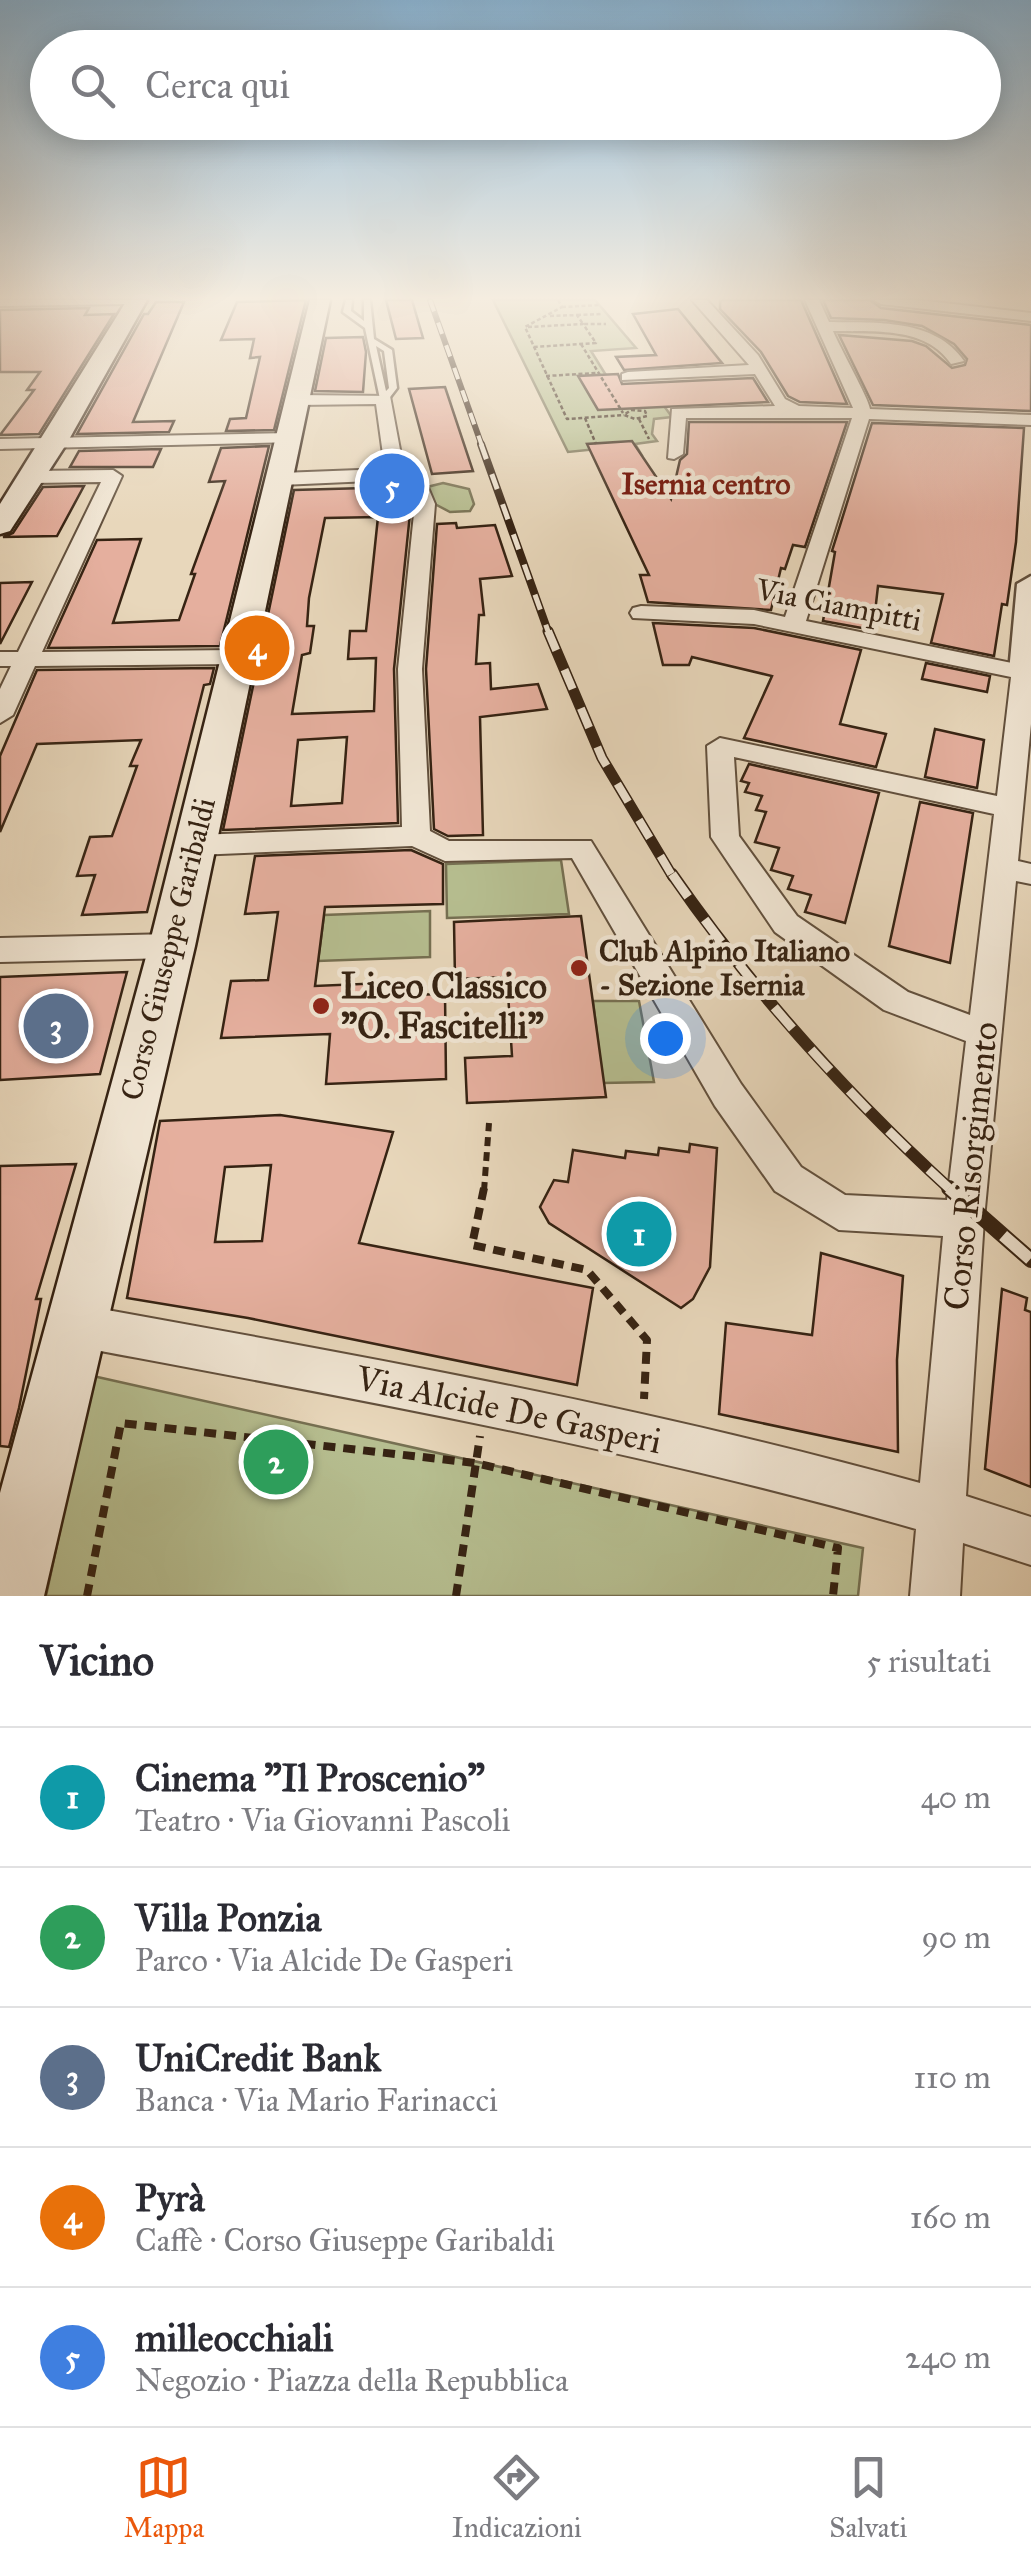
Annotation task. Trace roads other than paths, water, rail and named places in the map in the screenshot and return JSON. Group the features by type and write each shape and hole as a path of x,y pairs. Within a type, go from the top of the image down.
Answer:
{"main road":[{"path":"0,525 93,374"},
{"name":"Corso Giuseppe Garibaldi","path":"8,1596 172,946 304,374"}],"street":[{"path":"628,377 670,374"},
{"path":"763,374 779,402 795,411"},
{"path":"794,624 862,413 860,400 844,374"},
{"path":"298,400 384,400 394,474"},
{"path":"674,454 678,413 795,411 1031,420"},
{"path":"0,444 290,438"},
{"path":"281,479 394,474 417,482 426,504 410,669 416,836"},
{"path":"0,715 113,476 32,477"},
{"name":"Corso Risorgimento","path":"936,1596 964,1219 984,1034 1017,870 1009,808 1028,672 1031,584"},
{"name":"Via Ciampitti","path":"641,613 698,613 794,624 1028,672"},
{"path":"0,660 236,657"},
{"path":"984,1034 896,1001 786,924 725,837 720,746 1009,808"},
{"path":"196,845 416,836 445,851 581,848 728,1095 788,1179 839,1212 964,1219"},
{"path":"0,950 172,946"},
{"name":"Via Alcide De Gasperi","path":"74,1324 446,1395 775,1466 941,1510 1031,1541"}],"lane":[{"path":"384,400 394,388 392,374"}],"railway":[{"path":"457,374 482,446"},
{"path":"481,444 549,634"},
{"path":"548,631 602,758 673,877"},
{"path":"672,874 735,959 803,1040 952,1191"},
{"path":"949,1188 1031,1260"}],"place":[{"name":"milleocchiali","path":"392,486"},
{"name":"Pyrà","path":"257,648"},
{"name":"Club Alpino Italiano - Sezione Isernia","path":"579,968"},
{"name":"Liceo Classico \"O. Fascitelli\"","path":"321,1006"},
{"name":"UniCredit Bank","path":"56,1026"},
{"name":"Cinema \"Il Proscenio\"","path":"639,1234"},
{"name":"Villa Ponzia","path":"276,1462"}],"district":[{"name":"Isernia centro","path":"706,484"}]}
